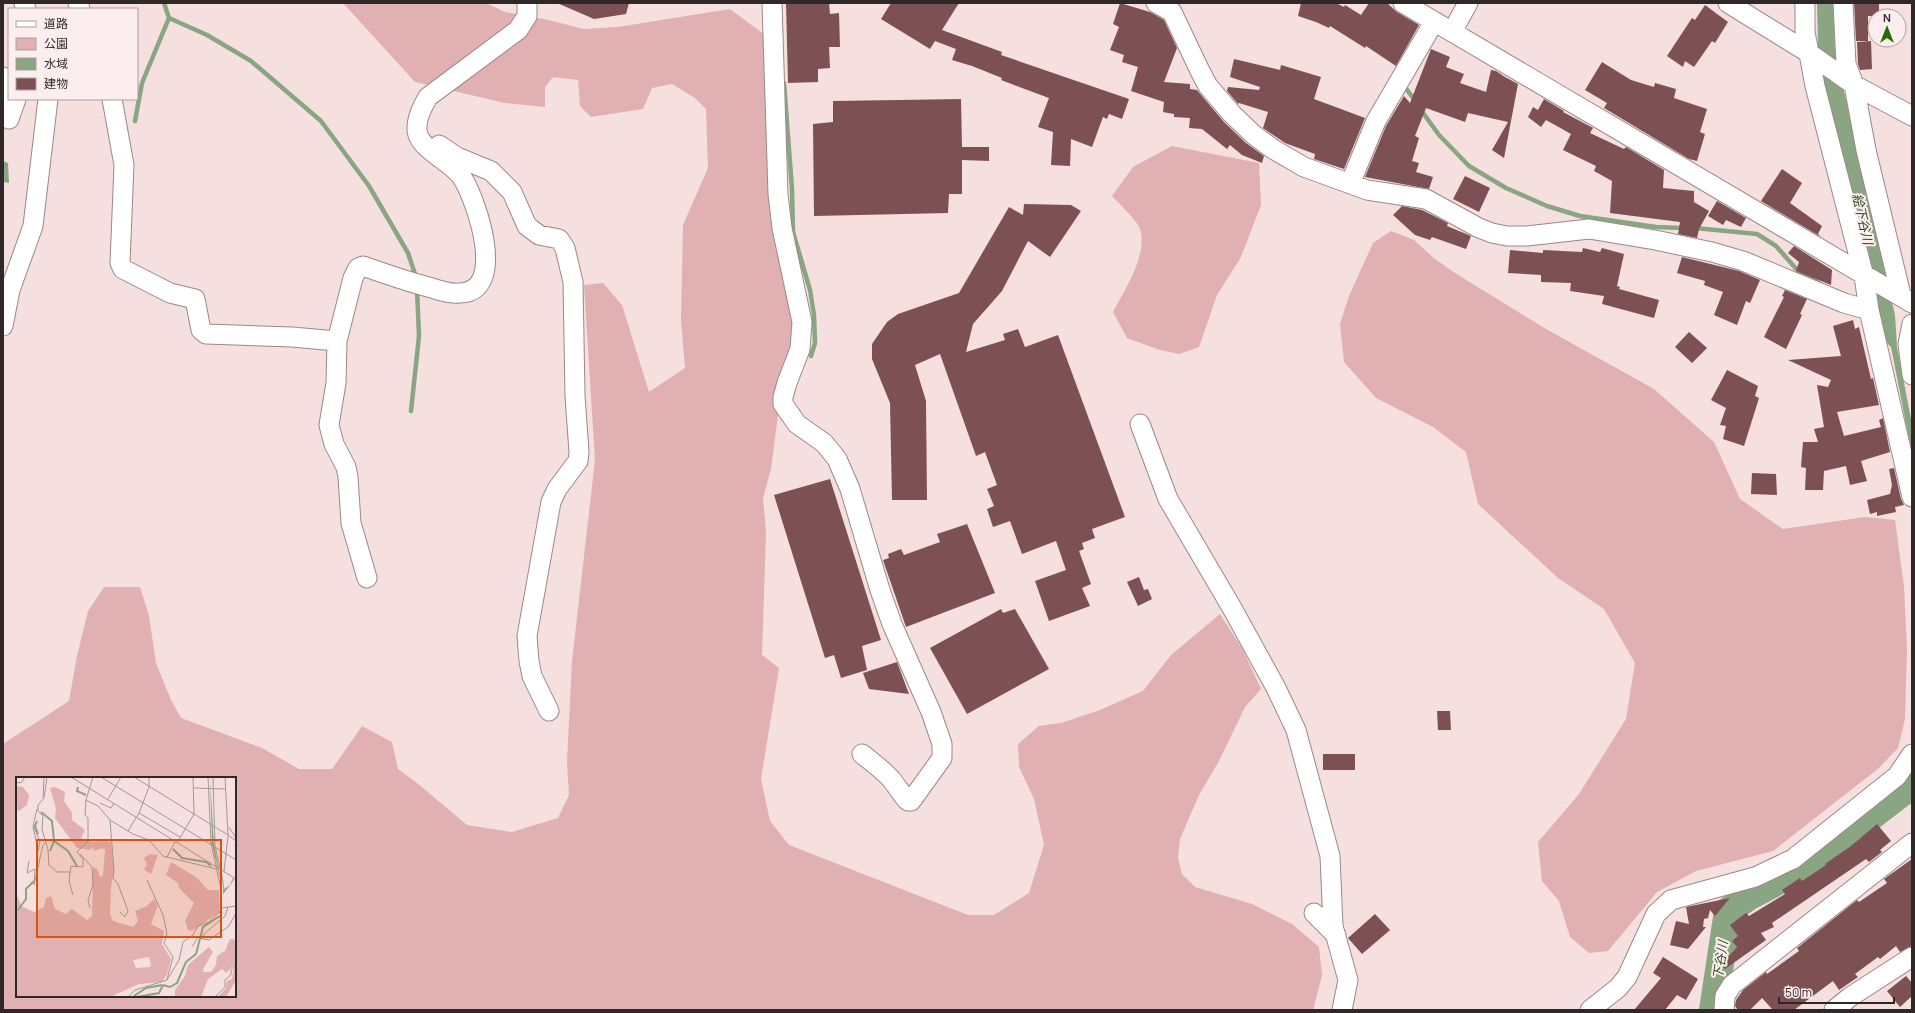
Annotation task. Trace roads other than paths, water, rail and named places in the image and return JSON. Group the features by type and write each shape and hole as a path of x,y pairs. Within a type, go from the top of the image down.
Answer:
{"street":[{"path":"367,578 351,523 346,468 334,444 329,425 336,383 337,341 352,278 358,268 363,266 406,282 458,294 475,288 485,275 485,248 472,197 463,178 425,145 418,134 418,123 422,108 428,98 518,30 527,16 527,3"},
{"path":"772,3 778,194 782,228 802,322 800,349 787,383 783,397 783,404 796,424 824,443 837,459 850,489 892,624 931,712 942,744 942,758 911,801 908,801 904,797 891,779 880,768 862,754"},
{"path":"1156,3 1172,12 1208,86 1232,114 1254,135 1273,149 1304,167 1367,190 1426,199 1479,228 1507,236 1527,236 1589,229 1655,240 1712,252 1743,261 1844,303 1869,310"},
{"path":"1403,3 1864,276 1906,299"},
{"path":"1452,32 1468,3"},
{"path":"1728,3 1809,53 1854,85 1912,116"},
{"path":"1805,3 1805,32 1820,108 1864,276 1869,310 1912,497"},
{"path":"1843,3 1846,64 1854,85 1868,157 1906,299"},
{"path":"1350,184 1376,121 1434,22"},
{"path":"3,77 6,86 4,116 9,119 16,100"},
{"path":"3,326 10,290 33,226 48,100"},
{"path":"112,100 124,165 120,263 122,269 152,282 170,293 195,299 201,330 206,334 292,337 337,341"},
{"path":"418,134 426,136 457,157 491,172 512,192 527,226 539,235 559,239 566,248 573,282 578,461 557,489 551,502 527,636 532,676 549,711"},
{"path":"1912,324 1908,344 1912,375"},
{"path":"1140,424 1168,498 1232,608 1276,688 1296,730 1330,856 1333,926 1348,980 1342,1010"},
{"path":"1590,1010 1618,988 1627,977 1656,914 1671,900 1755,877 1793,859 1897,776 1912,754"},
{"path":"1724,1010 1724,996 1732,984 1912,844"},
{"path":"1314,912 1336,935"},
{"path":"1834,1010 1850,997 1912,957"}],"water":[{"name":"絵下谷川","path":"1817,3 1833,3 1835,52 1895,315 1897,347 1912,424 1912,454 1891,347 1884,340 1824,81 1818,46"},
{"path":"3,161 8,163 9,183 3,182"},
{"path":"1912,778 1912,787 1878,816 1874,811"}],"waterway":[{"path":"135,121 142,83 169,18 164,3"},
{"path":"169,18 207,35 251,61 321,121 369,186 408,253 416,277"},
{"path":"784,83 792,189 793,232 810,290 814,315 815,343 811,356"},
{"path":"1405,87 1416,102"},
{"path":"1421,110 1439,135 1469,166 1506,188 1547,206 1580,216 1656,227 1683,228"},
{"path":"1695,228 1757,234 1776,246 1799,272 1819,283"},
{"path":"411,411 419,336 417,289"},
{"name":"下谷川","path":"1713,1010 1728,911 1748,897 1808,865 1912,785"}]}
